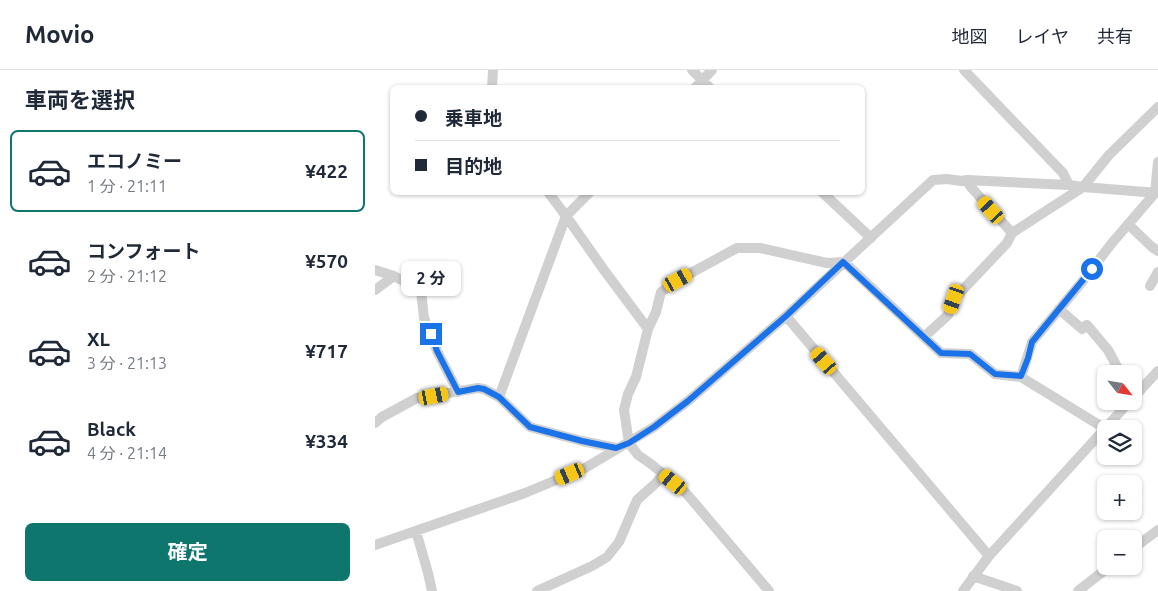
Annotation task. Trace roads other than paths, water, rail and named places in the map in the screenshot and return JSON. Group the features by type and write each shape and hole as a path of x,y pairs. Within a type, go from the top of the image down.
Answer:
{"street":[{"path":"492,85 493,70"},
{"path":"692,70 702,85 712,70"},
{"path":"964,70 1063,173 1069,185"},
{"path":"924,337 948,315 954,299 1007,243 1012,233 1083,188 1109,155 1157,109"},
{"path":"1021,376 1032,342 1083,282 1112,243 1156,193 1158,162"},
{"path":"375,545 525,493 585,468 654,427 688,401 786,316 933,180 947,179 1069,185 1083,188 1156,193"},
{"path":"967,180 970,186 1012,233"},
{"path":"550,195 648,329"},
{"path":"499,397 566,216 587,195"},
{"path":"825,195 871,238"},
{"path":"1129,225 1152,247 1158,250"},
{"path":"769,591 684,491 651,464 638,456 629,443 624,410 628,394 636,377 648,329 656,312 661,292 678,280 737,248 760,248 827,263 843,262 941,353 970,354 995,374 1021,376 1097,424"},
{"path":"375,270 395,276 421,291 425,318 437,351 458,392"},
{"path":"1150,286 1158,272"},
{"path":"375,290 395,276"},
{"path":"1059,309 1082,329 1087,325 1108,350 1116,365"},
{"path":"786,316 989,556"},
{"path":"1143,387 1158,371"},
{"path":"375,422 417,398 478,388 499,397 530,427 616,448"},
{"path":"1112,420 1121,410"},
{"path":"963,591 989,556 1097,436"},
{"path":"537,591 607,557 619,542 637,500 663,474"},
{"path":"1142,542 1158,530"},
{"path":"416,531 432,591"},
{"path":"1078,591 1098,575"},
{"path":"973,576 1017,591"}]}
